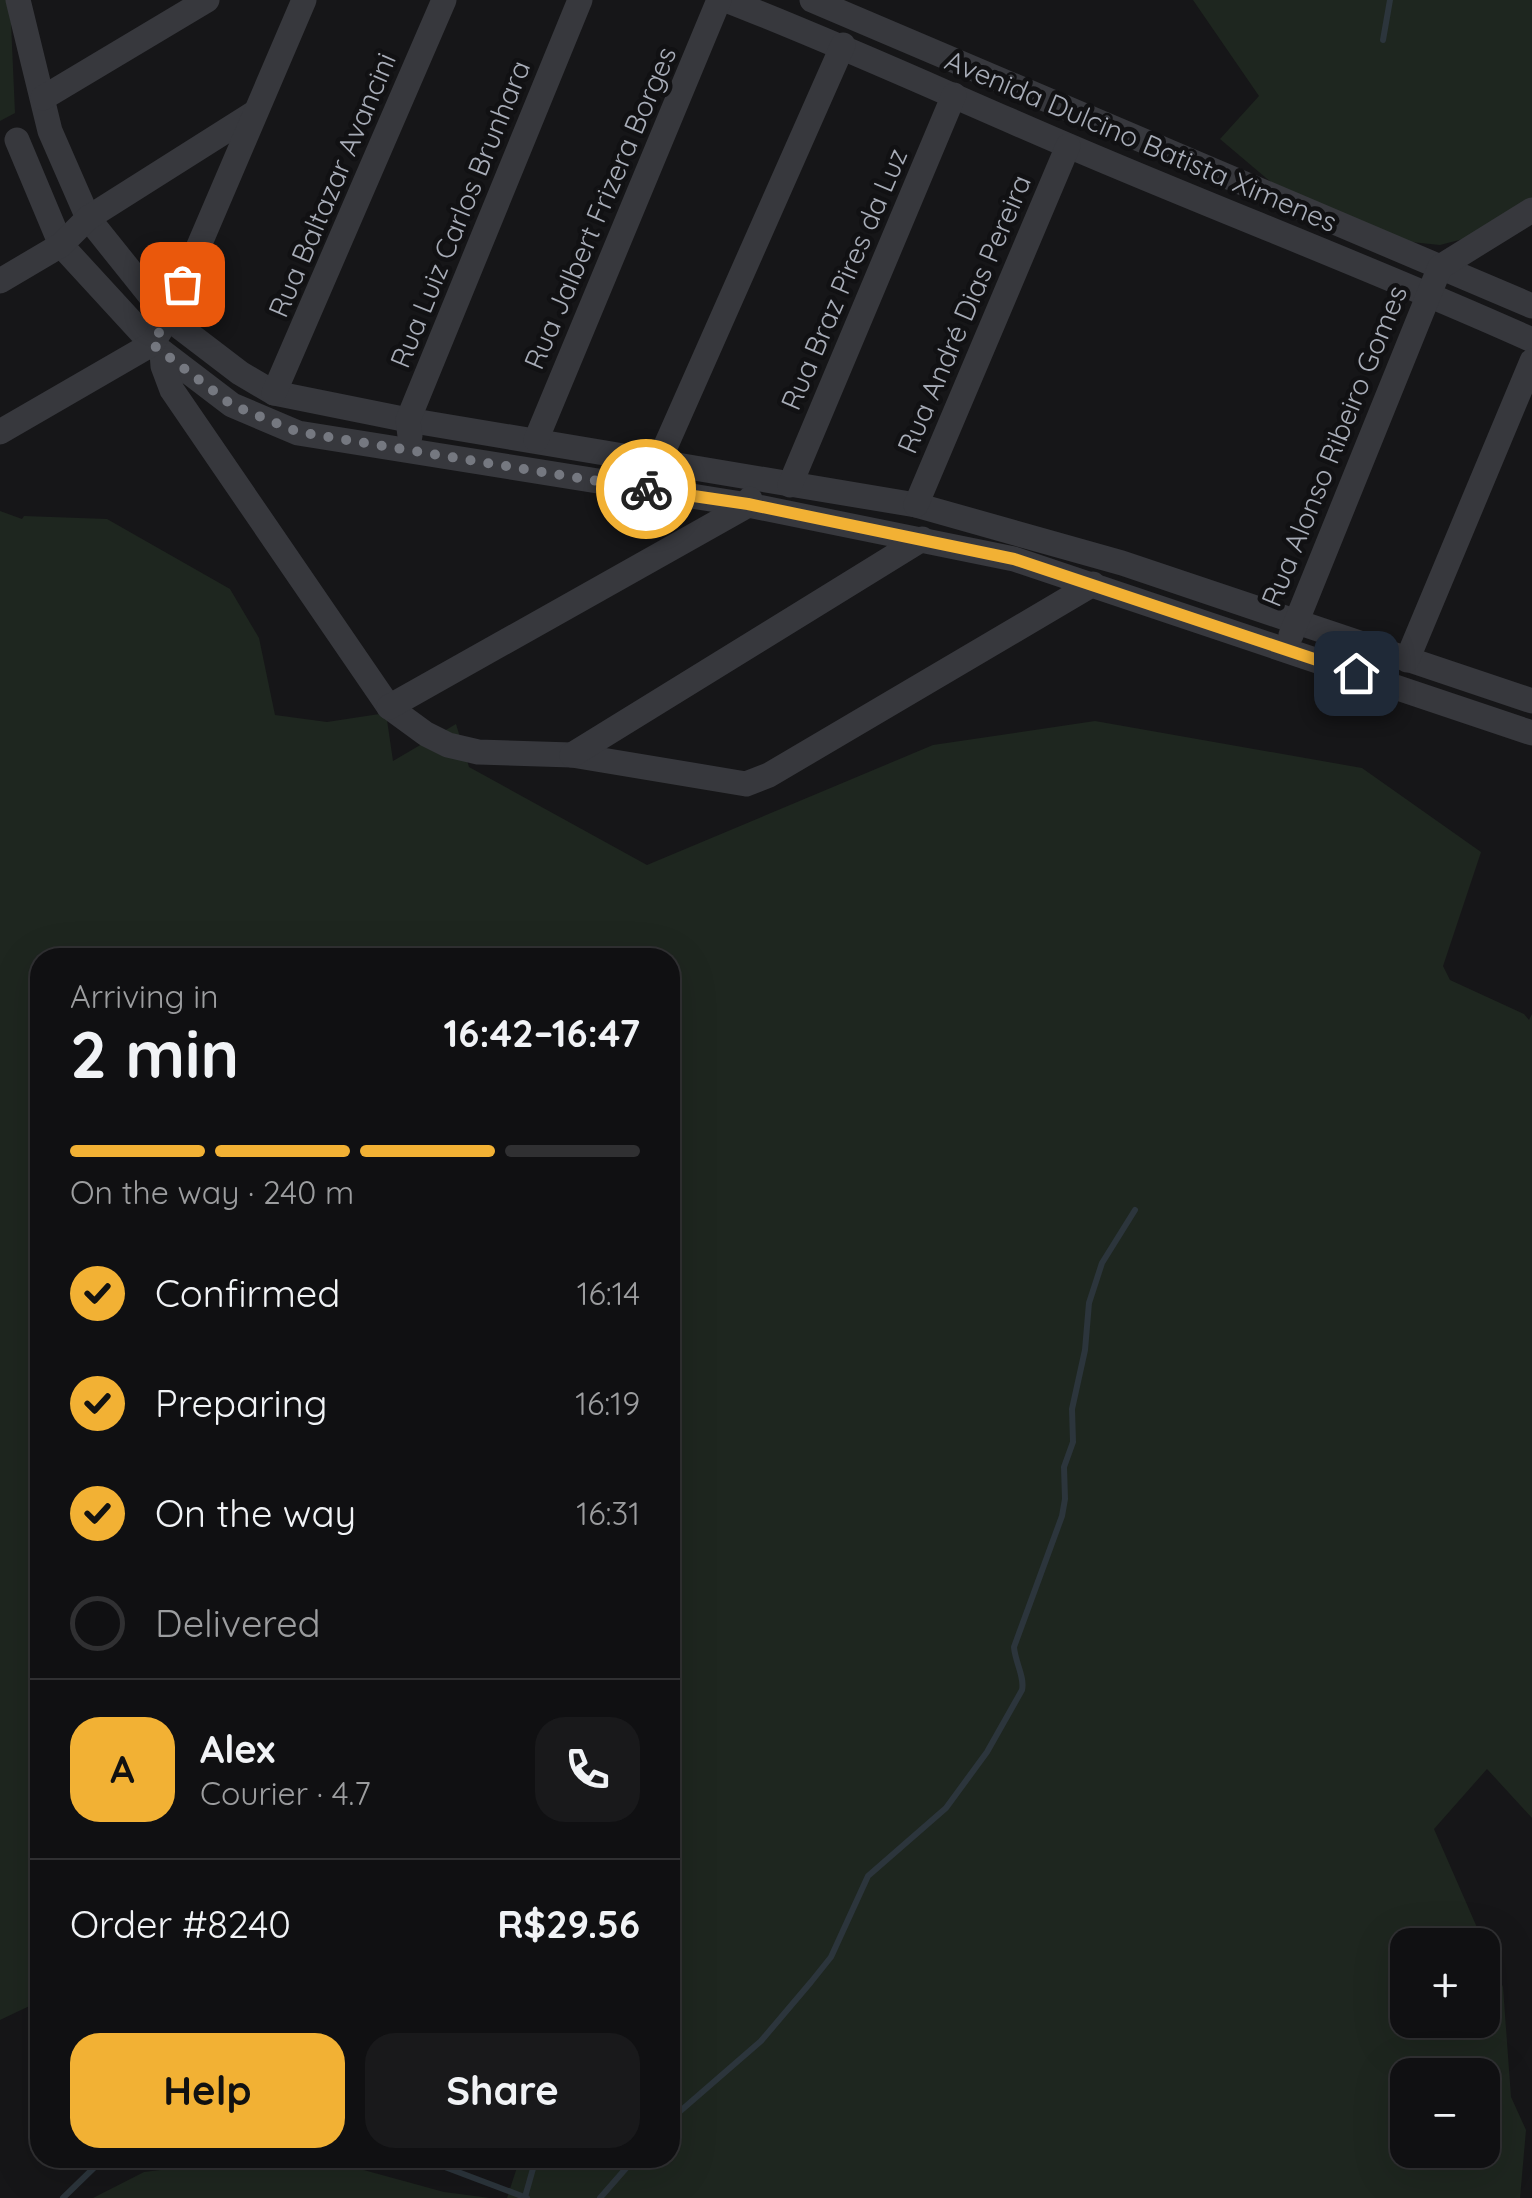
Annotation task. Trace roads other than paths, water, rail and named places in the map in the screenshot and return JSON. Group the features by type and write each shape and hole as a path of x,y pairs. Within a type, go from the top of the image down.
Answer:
{"street":[{"path":"18,0 50,131 88,218 168,318 240,373 274,393 408,420 659,461 753,493 922,539 1014,559 1532,733"},
{"path":"42,98 207,0"},
{"path":"304,0 157,348 172,390 389,707 448,745 514,756 572,755 746,784 769,776 1092,584"},
{"name":"Rua Baltazar Avancini","path":"274,393 444,0"},
{"name":"Rua Luiz Carlos Brunhara","path":"412,453 408,420 580,0"},
{"name":"Avenida Dulcino Batista Ximenes","path":"722,0 843,45 1068,146 1428,293 1532,340"},
{"name":"Rua Jalbert Frizera Borges","path":"536,440 722,0"},
{"name":"Avenida Dulcino Batista Ximenes","path":"812,0 1532,306"},
{"path":"659,461 843,45"},
{"name":"Rua Braz Pires da Luz","path":"790,485 954,96"},
{"path":"0,281 61,245 88,218 254,113"},
{"path":"50,131 9,144 61,245 157,348 232,405 263,421 298,432 412,453 753,493"},
{"name":"Rua André Dias Pereira","path":"916,505 1068,146"},
{"path":"1440,267 1532,210"},
{"name":"Rua Alonso Ribeiro Gomes","path":"1286,649 1440,267"},
{"path":"0,432 157,348"},
{"path":"1407,660 1532,360"},
{"path":"389,707 753,493 790,485 916,505 1024,534 1139,568 1407,660 1530,696"},
{"path":"1014,559 1024,534"},
{"path":"572,755 922,539"}],"waterway":[{"path":"1383,40 1390,0"},
{"path":"680,2111 761,2041 811,1982 831,1957 868,1876 946,1808 987,1752 1022,1690 1014,1647 1062,1516 1064,1467 1073,1442 1072,1409 1085,1350 1089,1303 1102,1263 1135,1210"},
{"path":"63,2198 94,2168"},
{"path":"448,2168 527,2198"},
{"path":"525,2197 533,2168"},
{"path":"600,2198 626,2168"}]}
